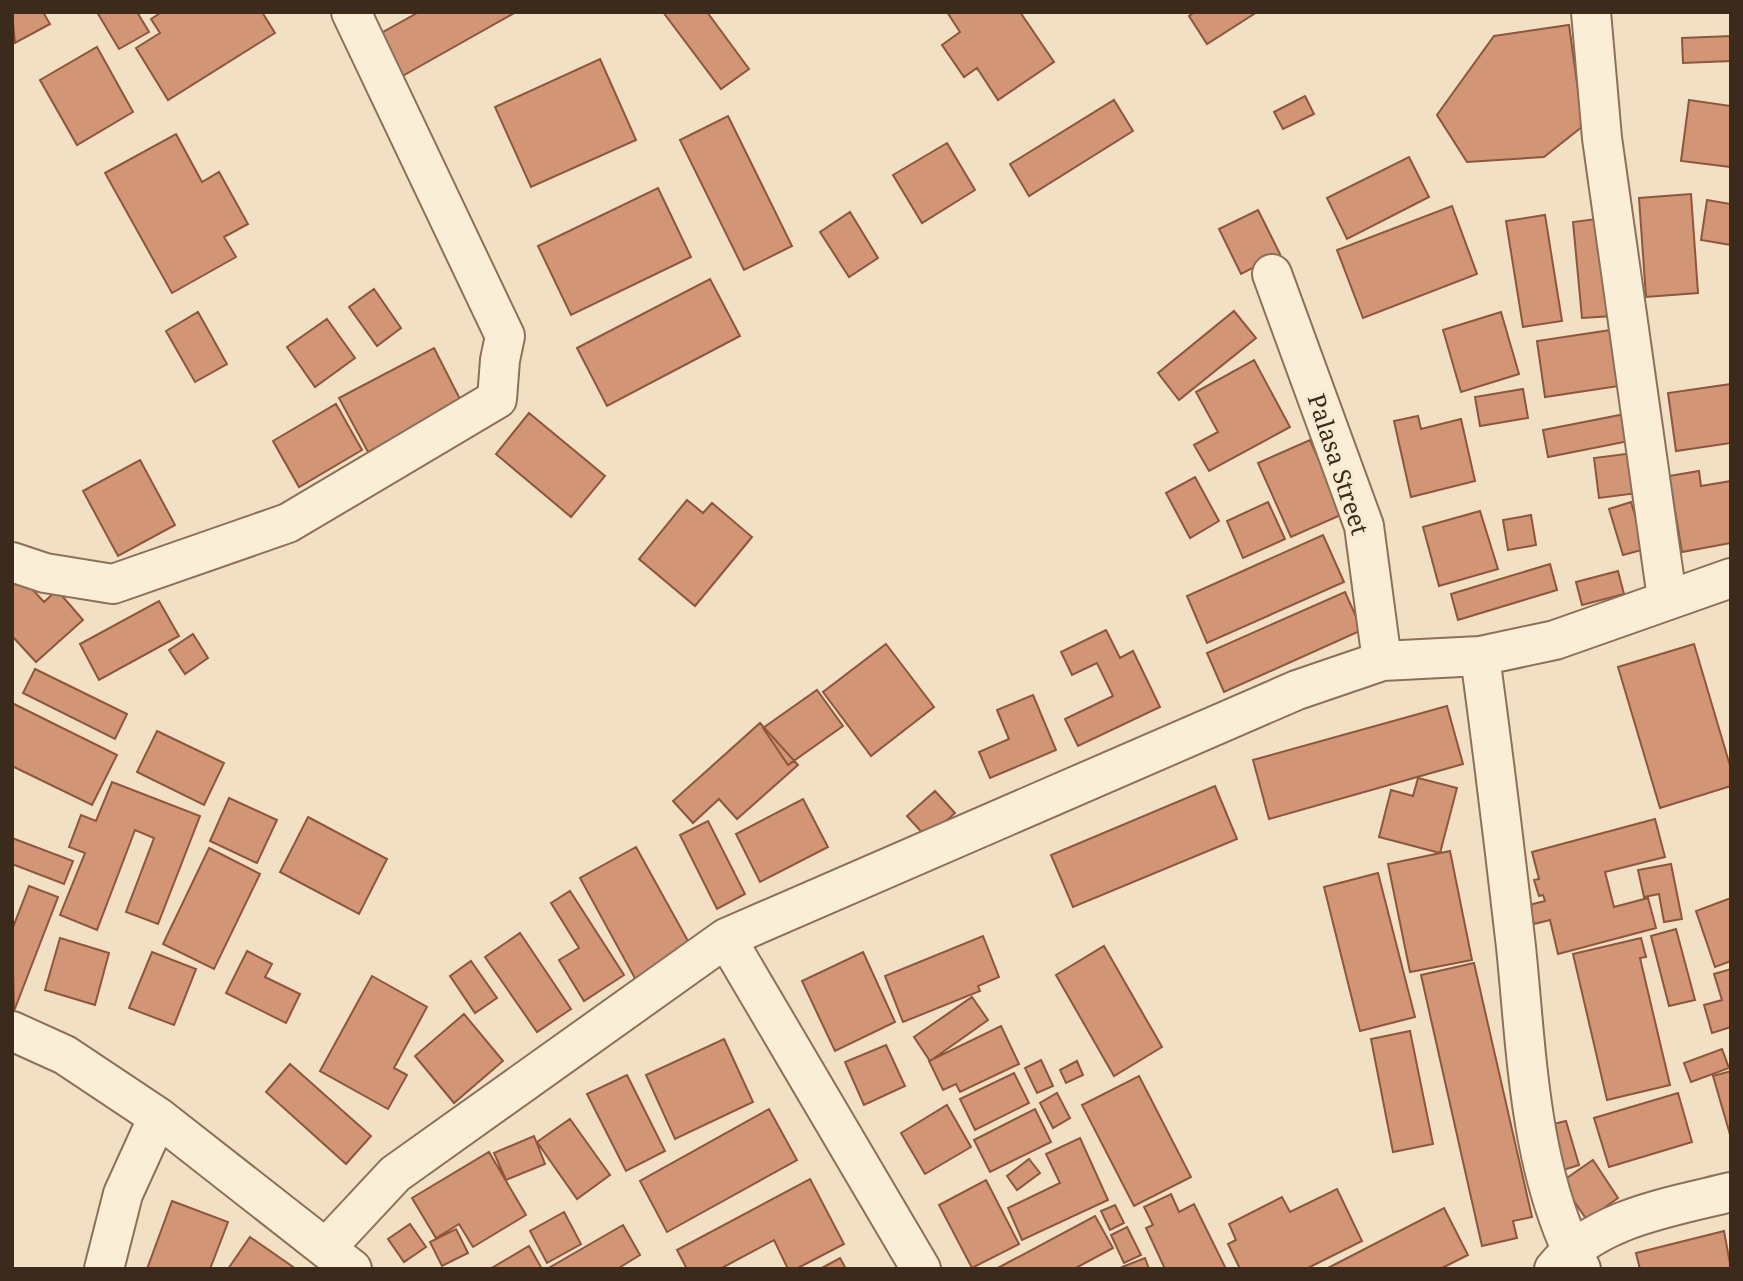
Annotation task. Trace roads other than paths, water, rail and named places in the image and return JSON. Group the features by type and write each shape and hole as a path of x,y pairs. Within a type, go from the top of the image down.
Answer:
{"street":[{"path":"12,562 45,573 113,584 288,523 497,399 505,336 351,12"},
{"path":"1591,12 1602,138 1667,598"},
{"name":"Palasa Street","path":"1272,274 1364,526 1382,661"},
{"path":"12,1031 65,1055 158,1117 339,1258 395,1174 726,938 1297,690 1382,661 1480,656 1555,640 1667,598 1731,578"},
{"path":"1480,656 1505,846 1531,1092 1553,1207 1568,1262 1639,1214 1731,1192"},
{"path":"726,938 921,1269"},
{"path":"104,1269 123,1194 158,1117"}]}
